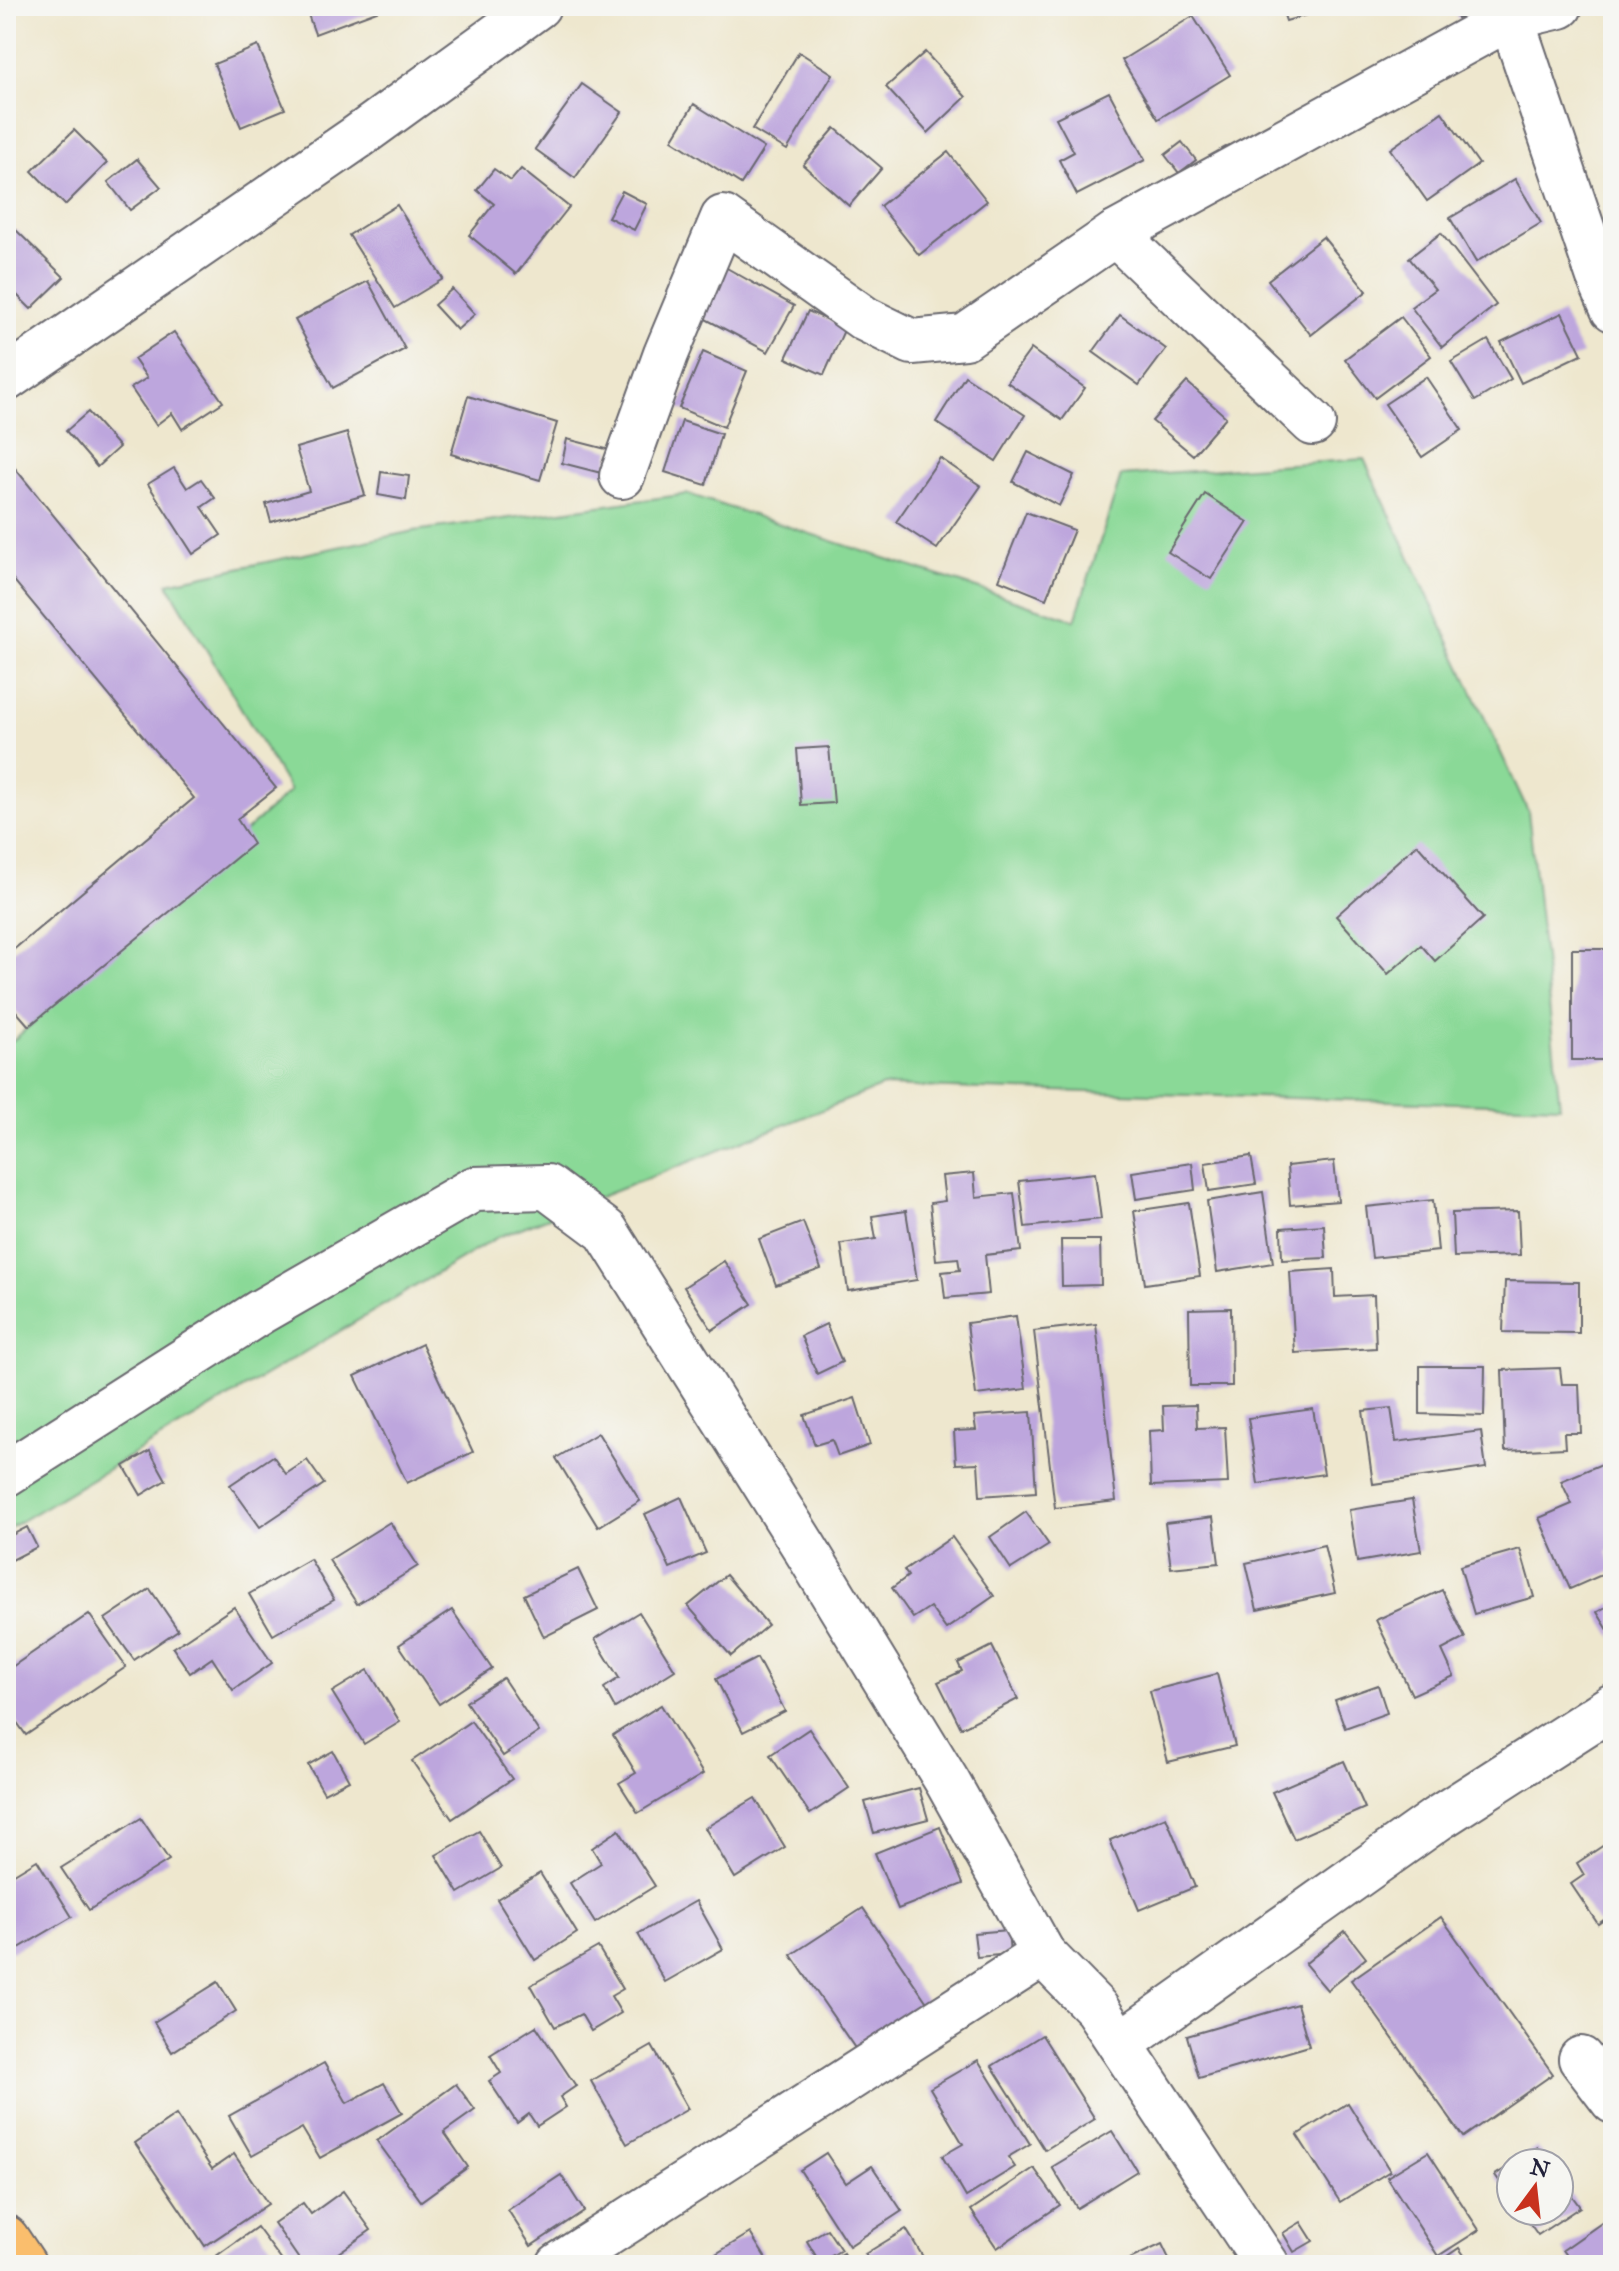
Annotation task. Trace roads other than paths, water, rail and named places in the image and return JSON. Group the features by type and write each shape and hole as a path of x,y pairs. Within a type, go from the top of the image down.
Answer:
{"highway":[{"path":"6,2238 24,2265"}],"street":[{"path":"6,379 356,138 538,6"},
{"path":"622,476 666,354 723,218 865,319 912,342 965,337 1115,234 1508,12 1560,6"},
{"path":"1508,12 1598,275 1613,309"},
{"path":"1115,234 1313,423"},
{"path":"6,1474 260,1312 474,1189 547,1187 606,1231 948,1783 1043,1954 1096,2008 1267,2265"},
{"path":"1120,2044 1437,1819 1613,1706"},
{"path":"559,2265 1043,1954"},
{"path":"1581,2059 1613,2101"}]}
